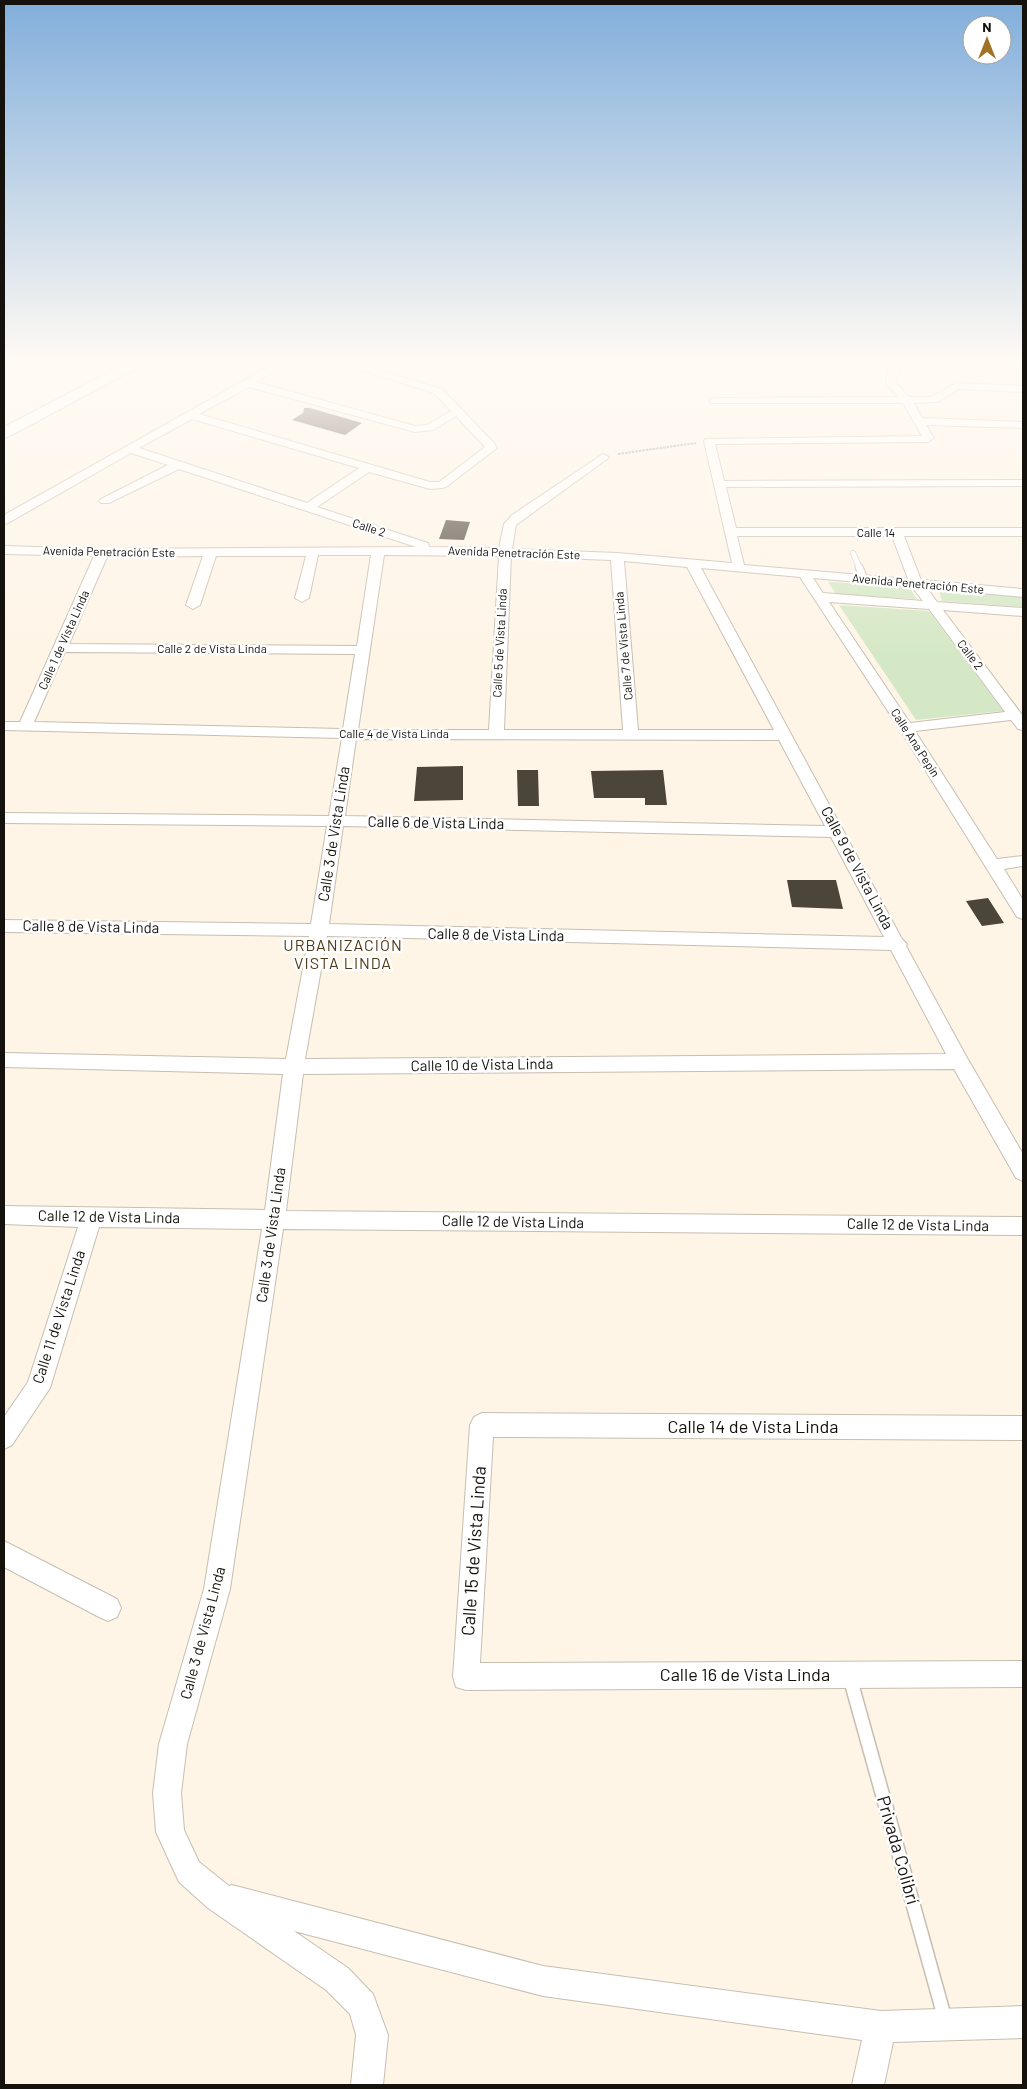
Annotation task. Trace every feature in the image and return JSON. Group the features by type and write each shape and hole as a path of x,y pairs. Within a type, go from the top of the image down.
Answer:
{"street":[{"path":"4,520 110,460"},
{"name":"Calle 2","path":"167,460 437,550"},
{"path":"342,460 430,486 442,485 474,460"},
{"path":"505,552 512,521 598,460"},
{"path":"713,460 739,568"},
{"path":"105,501 178,464"},
{"path":"308,508 367,468"},
{"path":"718,484 1023,483"},
{"name":"Calle 14","path":"729,532 1023,532"},
{"name":"Calle 2","path":"896,533 916,583 1019,720"},
{"name":"Avenida Penetración Este","path":"4,550 102,553 437,550 505,552 617,557 1023,593"},
{"path":"193,605 211,552"},
{"path":"302,598 313,552"},
{"name":"Calle 3 de Vista Linda","path":"367,2085 372,2035 362,2005 337,1979 219,1897 189,1872 170,1832 166,1793 173,1744 217,1589 274,1219 294,1067 319,930 378,552"},
{"name":"Calle 5 de Vista Linda","path":"496,734 505,552"},
{"name":"Calle 1 de Vista Linda","path":"25,727 102,553"},
{"name":"Calle 7 de Vista Linda","path":"617,557 631,735"},
{"name":"Calle 9 de Vista Linda","path":"692,564 898,944 959,1061 1023,1172"},
{"name":"Calle Ana Pepín","path":"804,574 906,728 1023,912"},
{"path":"820,597 1023,612"},
{"name":"Calle 2 de Vista Linda","path":"61,648 362,650"},
{"path":"906,728 1019,720"},
{"name":"Calle 4 de Vista Linda","path":"4,726 349,734 785,735"},
{"name":"Calle 6 de Vista Linda","path":"4,818 336,821 837,832"},
{"path":"992,865 1023,861"},
{"name":"Calle 8 de Vista Linda","path":"4,926 319,930 898,944"},
{"name":"Calle 10 de Vista Linda","path":"4,1060 294,1067 959,1061"},
{"name":"Calle 12 de Vista Linda","path":"4,1215 91,1218 1023,1226"},
{"name":"Calle 11 de Vista Linda","path":"4,1438 38,1388 91,1218"},
{"name":"Calle 14 de Vista Linda","path":"482,1425 1023,1428"},
{"name":"Calle 15 de Vista Linda","path":"466,1677 482,1425"},
{"path":"4,1554 108,1608"},
{"name":"Calle 16 de Vista Linda","path":"466,1677 1023,1674"},
{"path":"219,1897 543,1981 881,2027 1023,2022"},
{"path":"868,2085 881,2027"}],"lane":[{"path":"853,553 864,579"},
{"name":"Privada Colibrí","path":"849,1675 946,2024"}],"green space":[{"path":"828,582 909,587 917,599 836,594"},
{"path":"939,591 1023,597 1023,607 942,601"},
{"path":"839,605 929,611 1003,711 916,720"}],"building":[{"path":"446,520 470,522 464,540 439,539"},
{"path":"463,766 463,800 414,801 417,767"},
{"path":"517,770 538,770 539,806 518,806"},
{"path":"663,770 667,805 645,805 645,798 594,798 591,771"},
{"path":"787,880 836,880 843,909 792,907"},
{"path":"988,898 1004,923 982,926 966,901"}],"district":[{"name":"URBANIZACIÓN VISTA LINDA","path":"343,954"}]}
